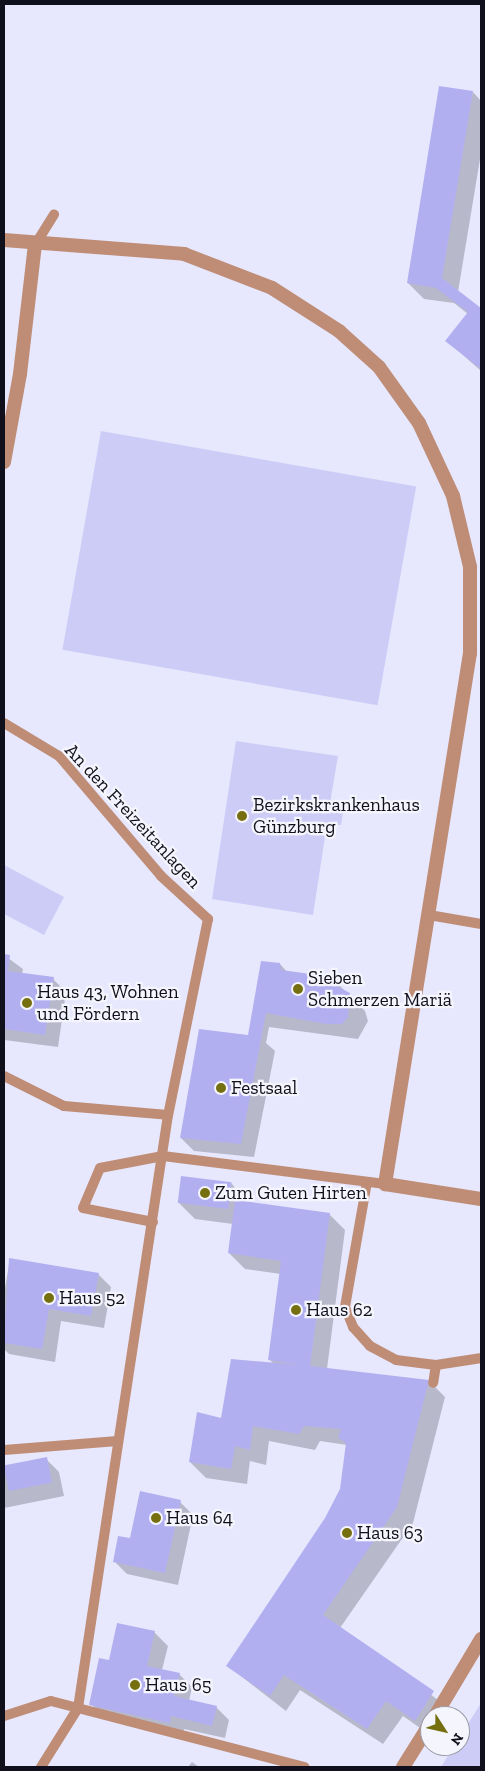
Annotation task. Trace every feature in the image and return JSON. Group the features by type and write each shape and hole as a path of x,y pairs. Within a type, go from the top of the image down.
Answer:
{"street":[{"path":"4,240 35,245 184,254 272,288 340,331 379,367 419,423 453,496 470,567 470,653 385,1184 481,1199"},
{"path":"4,462 35,245"},
{"path":"441,1706 481,1640"},
{"path":"403,1767 420,1740"}],"lane":[{"path":"35,245 54,214"},
{"name":"An den Freizeitanlagen","path":"4,724 59,756 161,876 208,920 168,1115 78,1708"},
{"path":"429,915 481,924"},
{"path":"4,1076 64,1106 168,1115"},
{"path":"153,1222 83,1208 100,1168 163,1156 385,1184"},
{"path":"367,1182 345,1306 353,1327 370,1346 396,1360 436,1364 481,1358"},
{"path":"432,1384 436,1364"},
{"path":"4,1450 118,1441"},
{"path":"4,1716 51,1701 305,1767"},
{"path":"41,1767 78,1708"}],"shaded area":[{"path":"101,431 416,487 378,705 62,650"},
{"path":"236,741 338,756 330,803 344,805 341,825 327,824 313,915 212,899"},
{"path":"4,865 64,897 44,935 4,914"},
{"path":"481,1703 481,1767 441,1767 448,1756 470,1756 470,1721"}],"building":[{"path":"439,86 473,91 442,278 481,308 481,369 445,341 468,312 436,288 407,283"},
{"name":"Haus 43, Wohnen und Fördern","path":"4,954 10,955 8,971 54,977 45,1035 4,1029"},
{"path":"261,961 280,963 281,970 333,977 333,984 350,993 348,1017 342,1024 326,1024 266,1013 241,1144 180,1138 199,1029 248,1035"},
{"name":"Zum Guten Hirten","path":"181,1176 232,1182 228,1209 178,1203"},
{"name":"Haus 63","path":"235,1200 330,1213 310,1366 429,1380 397,1507 323,1615 434,1691 424,1706 420,1706 420,1713 415,1721 386,1701 367,1729 284,1675 270,1696 226,1666 325,1518 340,1489 346,1443 338,1438 341,1429 304,1426 299,1434 253,1426 250,1450 235,1446 231,1469 189,1462 197,1412 221,1418 231,1359 301,1365 268,1360 281,1261 228,1253"},
{"name":"Haus 52","path":"9,1258 99,1273 91,1316 49,1309 42,1349 4,1343"},
{"path":"47,1457 52,1483 9,1491 4,1465"},
{"name":"Haus 64","path":"140,1491 181,1500 165,1573 113,1562 118,1536 130,1538"},
{"name":"Haus 65","path":"117,1623 155,1631 147,1666 180,1673 174,1696 217,1706 212,1726 171,1716 170,1723 89,1705 99,1658 109,1660"}],"place":[{"name":"Bezirkskrankenhaus Günzburg","path":"242,816"},
{"name":"Sieben Schmerzen Mariä","path":"298,989"},
{"name":"Haus 43, Wohnen und Fördern","path":"27,1003"},
{"name":"Festsaal","path":"221,1088"},
{"name":"Zum Guten Hirten","path":"205,1193"},
{"name":"Haus 52","path":"49,1298"},
{"name":"Haus 62","path":"296,1310"},
{"name":"Haus 64","path":"156,1518"},
{"name":"Haus 63","path":"347,1533"},
{"name":"Haus 65","path":"135,1685"}]}
